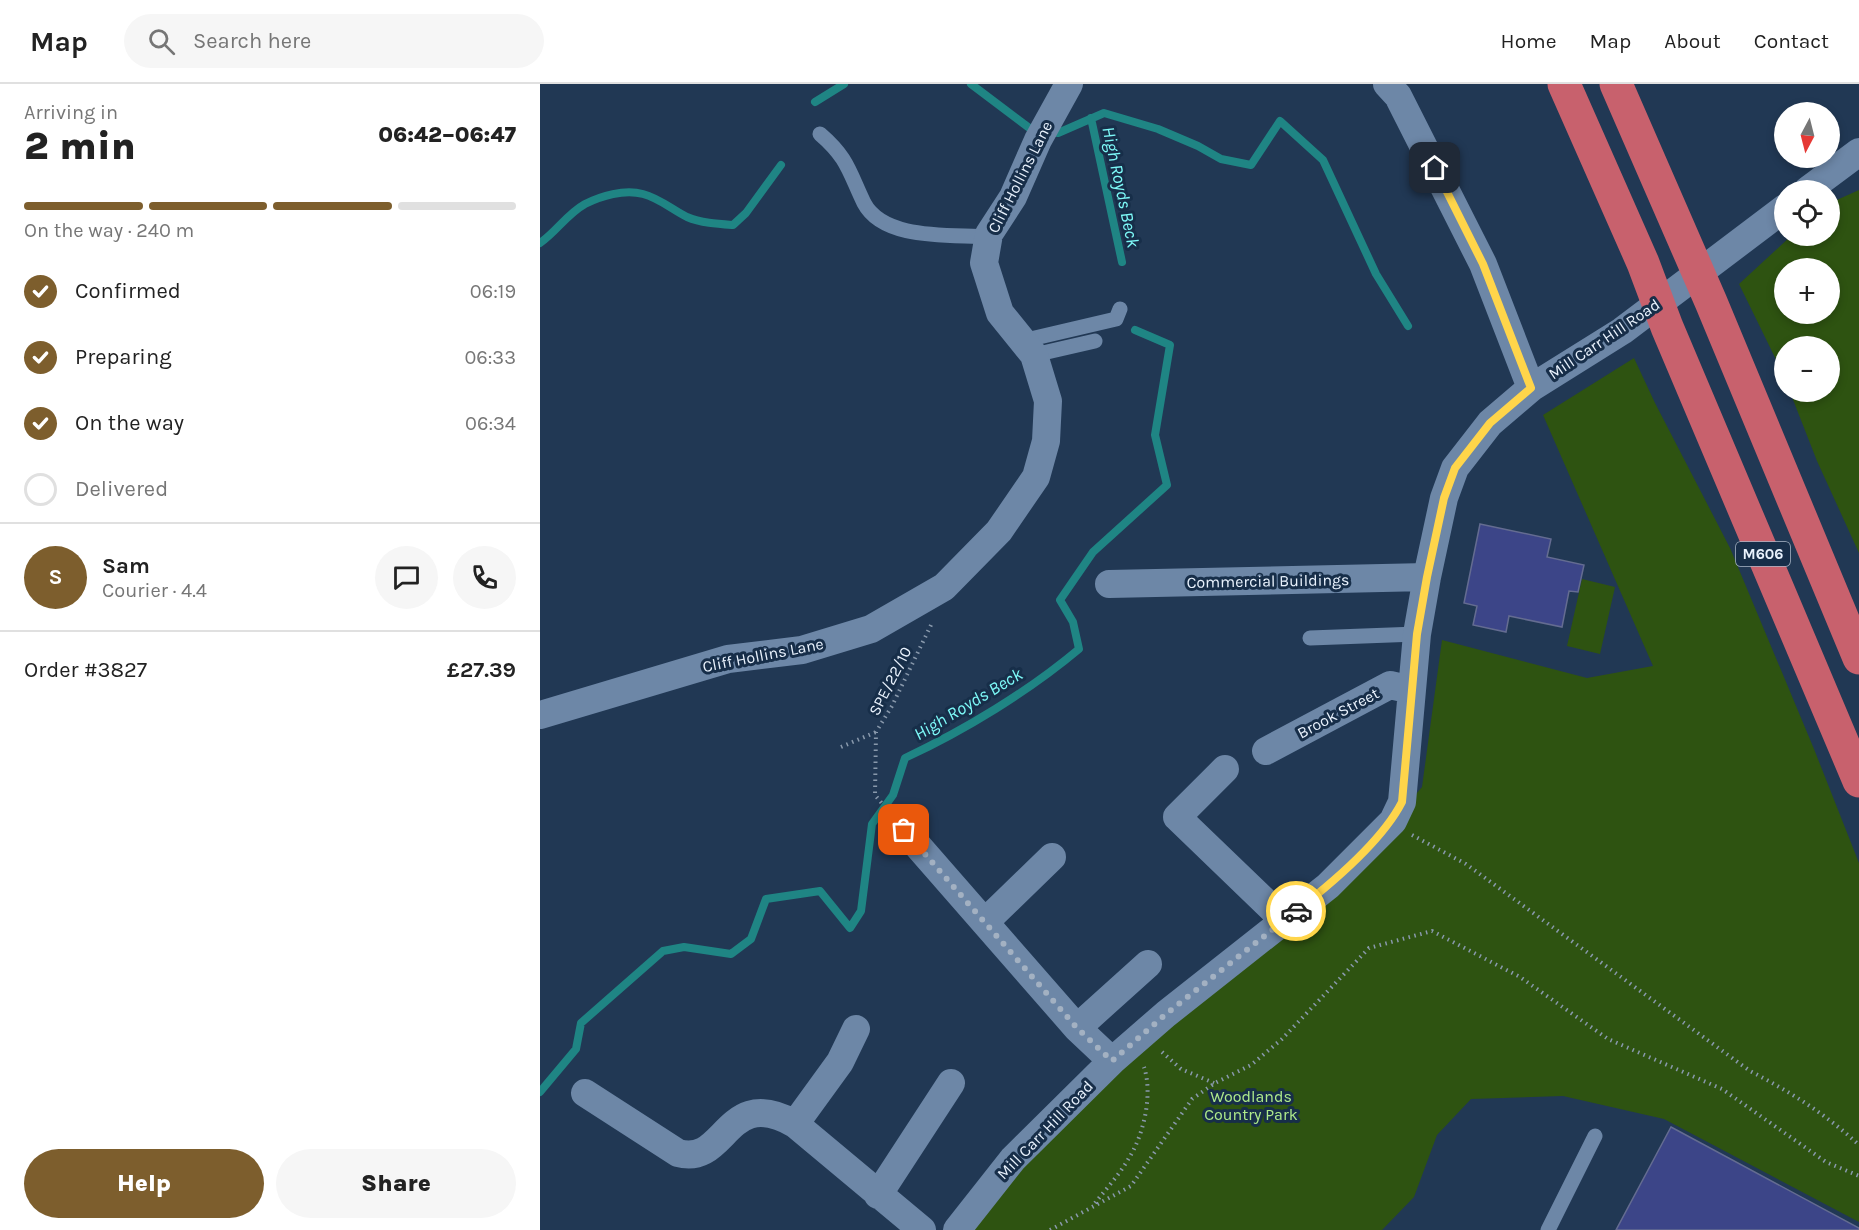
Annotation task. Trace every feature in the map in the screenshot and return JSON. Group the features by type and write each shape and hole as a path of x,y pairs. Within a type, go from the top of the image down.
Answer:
{"highway":[{"name":"M606","path":"1564,84 1643,263 1667,327 1859,781"},
{"name":"M606","path":"1616,84 1711,302 1859,658"}],"street":[{"name":"Cliff Hollins Lane","path":"540,715 728,659 802,650 871,629 944,587 999,531 1036,477 1046,441 1048,401 1028,348 1000,313 984,263 988,237 1012,197 1038,140 1069,84"},
{"path":"1387,84 1398,96 1483,264 1531,388"},
{"path":"1821,180 1859,152"},
{"name":"Mill Carr Hill Road","path":"957,1230 1013,1159 1112,1061 1147,1046 1284,920 1328,886 1393,821 1402,802 1417,634 1444,498 1455,468 1490,423 1531,388 1622,331 1774,216"},
{"name":"Commercial Buildings","path":"1109,584 1427,577"},
{"name":"Brook Street","path":"1266,751 1390,686 1412,690"},
{"path":"1225,769 1177,817 1284,920"},
{"path":"899,824 1077,1028 1112,1061"},
{"path":"985,922 1052,857"},
{"path":"1077,1028 1148,964"},
{"path":"795,1124 840,1062 856,1029"},
{"path":"878,1195 951,1083"},
{"path":"585,1093 678,1153 688,1156 706,1150 734,1123 751,1114 769,1113 781,1116 795,1124 922,1230"}],"lane":[{"path":"820,134 844,159 865,204 880,221 890,226 914,231 988,237"},
{"path":"1028,348 1116,319 1120,309"},
{"path":"1028,348 1095,341"},
{"path":"1310,638 1417,634"},
{"path":"1548,1230 1595,1136"}],"path":[{"name":"SPE/22/10","path":"899,824 875,795 876,732 892,706 937,613 944,587"},
{"path":"841,747 876,732"},
{"path":"1393,821 1408,833 1466,864 1750,1071 1778,1085 1837,1125 1859,1145"},
{"path":"1050,1230 1131,1186 1192,1099 1215,1083 1251,1065 1282,1039 1369,948 1432,931 1520,977 1608,1039 1722,1089 1826,1162 1859,1176"},
{"path":"1147,1046 1181,1069 1215,1083"},
{"path":"1093,1206 1130,1157 1143,1125 1148,1077 1147,1046"}],"green space":[{"path":"1859,190 1859,553 1817,461 1794,402 1840,402 1840,336 1774,336 1774,356 1739,284 1780,246 1840,246 1840,199"},
{"name":"Woodlands Country Park","path":"1634,358 1730,548 1859,863 1859,1222 1664,1119 1563,1096 1471,1099 1437,1135 1414,1197 1382,1230 957,1230 1013,1159 1393,821 1422,787 1442,640 1587,678 1653,666 1543,415"},
{"path":"1582,579 1615,587 1600,654 1567,646"}],"building":[{"path":"1480,524 1551,539 1547,557 1584,565 1578,592 1569,591 1562,627 1509,616 1506,632 1473,625 1477,606 1464,603"},
{"path":"1671,1127 1859,1228 1859,1230 1616,1230"}],"waterway":[{"path":"815,102 844,84"},
{"path":"971,84 1032,130 1036,130"},
{"path":"1048,132 1058,133 1104,113 1158,129 1198,146 1221,159 1251,165 1280,121 1323,160 1376,274 1408,326"},
{"name":"High Royds Beck","path":"1091,118 1122,262"},
{"path":"540,243 585,204 605,196 621,193 649,196 698,221 733,225 746,213 781,165"},
{"name":"High Royds Beck","path":"540,1092 576,1049 581,1023 663,951 684,947 731,954 751,939 766,899 820,891 850,928 861,911 872,824 893,795 905,758 996,709 1060,665 1079,649 1073,622 1060,600 1093,552 1167,485 1155,435 1170,345 1135,330"}],"way so far":[{"path":"904,830 1077,1028 1112,1061 1166,1014 1296,911"}],"route":[{"path":"1296,911 1328,886 1393,821 1402,802 1417,634 1444,498 1455,468 1490,423 1531,388 1483,264 1435,168"}]}
